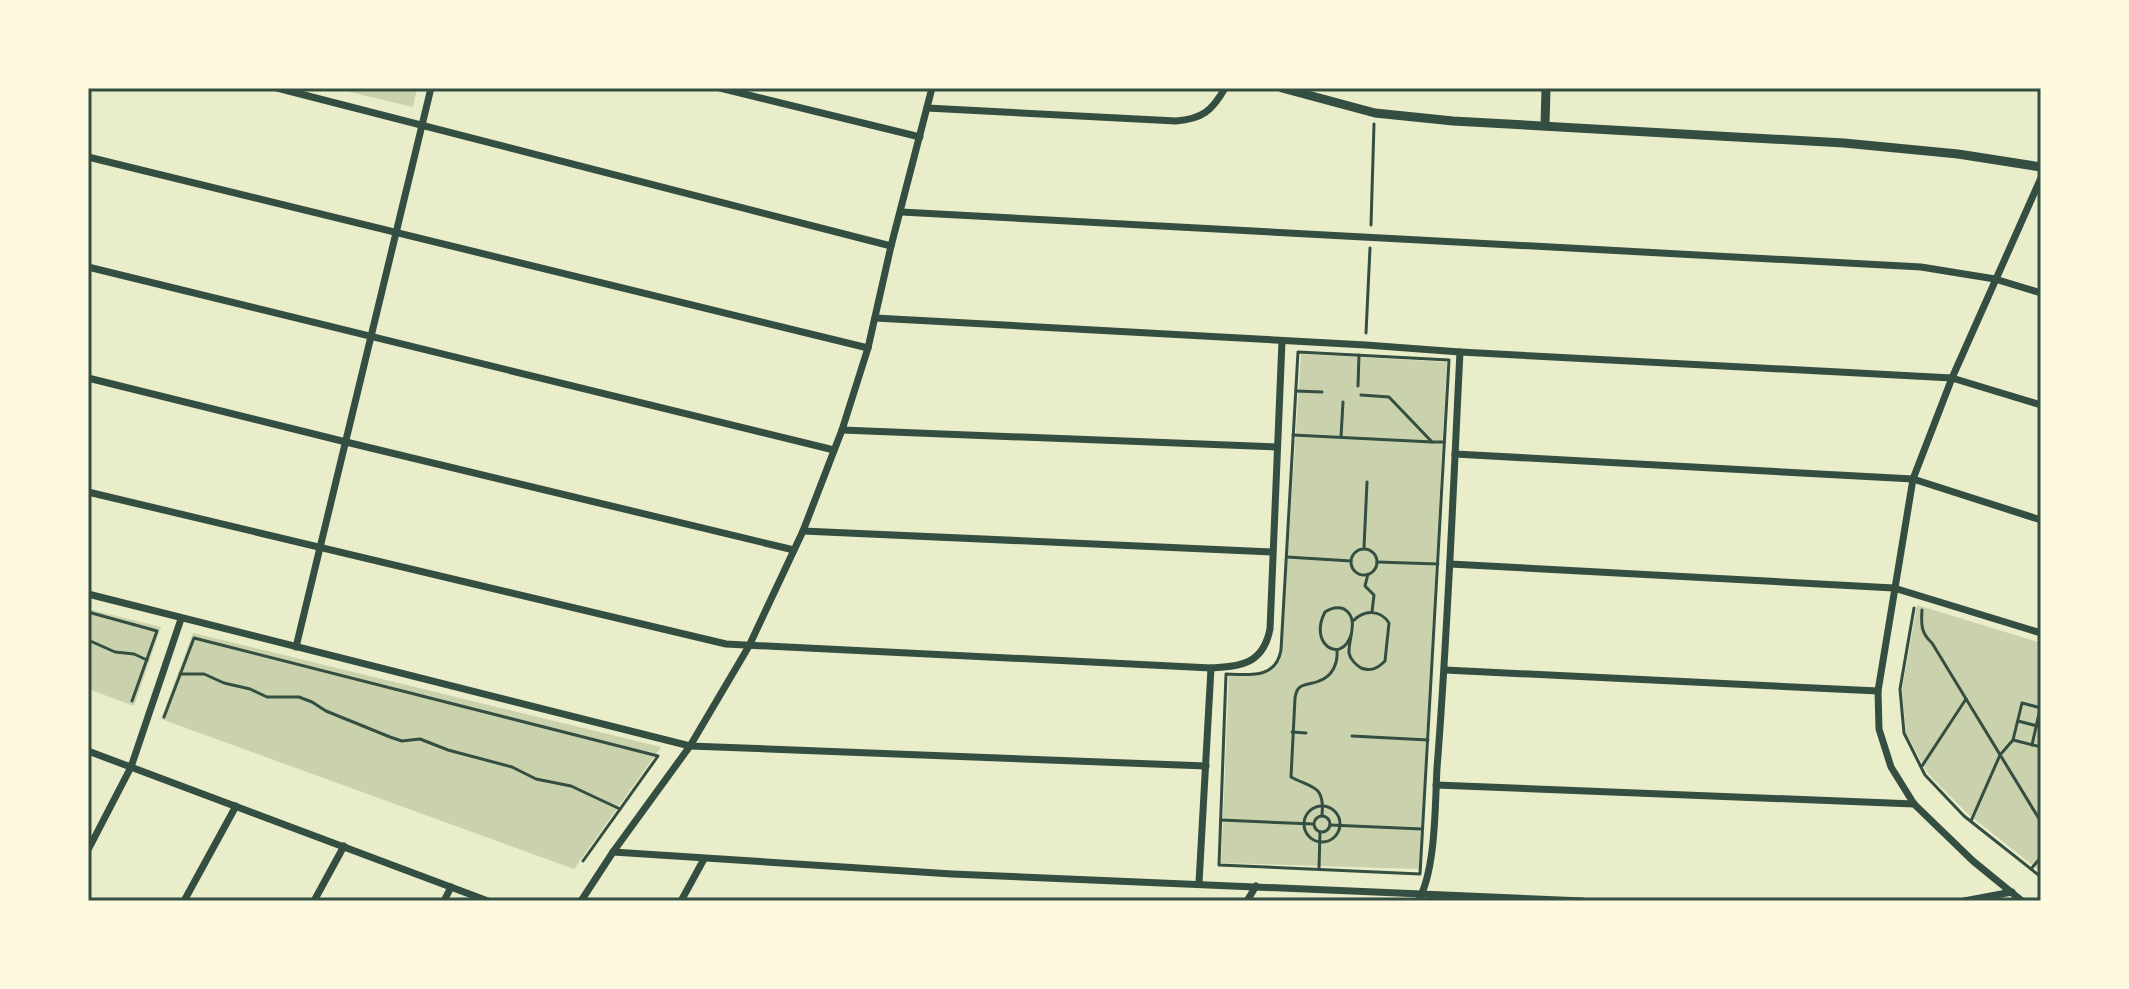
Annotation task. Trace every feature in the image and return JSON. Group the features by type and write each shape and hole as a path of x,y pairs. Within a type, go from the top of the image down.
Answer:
{"street":[{"path":"277,88 891,246"},
{"path":"296,647 431,88"},
{"path":"720,88 920,137"},
{"path":"581,901 690,746 749,646 803,531 842,430 868,348 932,88"},
{"path":"927,108 1176,121 1203,115 1216,104 1225,88"},
{"path":"1282,88 1375,113 1453,121 1844,143 1958,154 2041,167"},
{"path":"1545,125 1546,88"},
{"path":"88,157 868,348"},
{"path":"2022,901 1973,861 1914,804 1891,767 1879,729 1878,691 1913,479 1952,378 2041,178"},
{"path":"901,212 1921,267 1995,279 2041,293"},
{"path":"88,267 834,450"},
{"path":"875,318 1952,378 2041,405"},
{"path":"88,492 708,640 749,646 1235,667 1251,661 1268,640 1282,341"},
{"path":"1420,898 1429,866 1445,670 1460,352"},
{"path":"88,378 794,550"},
{"path":"842,430 1276,447"},
{"path":"1455,454 1913,479 2041,520"},
{"path":"803,531 1272,552"},
{"path":"1450,564 1894,588 2041,633"},
{"path":"88,594 690,746 1206,766"},
{"path":"88,850 131,767 181,619"},
{"path":"1199,883 1211,668"},
{"path":"1445,670 1878,691"},
{"path":"88,751 488,901"},
{"path":"1436,785 1914,804"},
{"path":"184,901 236,806"},
{"path":"314,901 344,846"},
{"path":"613,852 952,874 1199,883 1420,898 1583,901"},
{"path":"681,901 704,859"},
{"path":"1247,901 1256,886"},
{"path":"444,901 451,887"},
{"path":"1964,901 2012,892"}],"path":[{"path":"1298,352 1449,360 1420,874 1219,865 1226,674 1261,674 1271,670 1279,659 1282,646 1296,391 1298,352"},
{"path":"1358,386 1359,355"},
{"path":"1296,391 1322,392"},
{"path":"1361,395 1389,397 1432,442"},
{"path":"1341,437 1343,402"},
{"path":"1293,435 1444,442"},
{"path":"1364,548 1367,482"},
{"path":"1364,548 1375,554 1377,562 1374,571 1368,574 1358,573 1351,561 1355,552 1364,548"},
{"path":"1287,557 1351,561"},
{"path":"1377,562 1438,564"},
{"path":"1368,574 1365,586 1374,595 1372,612"},
{"path":"1351,635 1346,645 1337,649 1327,647 1321,642 1322,617 1328,610 1340,608 1348,612 1353,621 1350,656 1359,667 1374,669 1385,661 1389,623 1372,612 1363,613 1353,621"},
{"path":"2041,822 1932,643 1924,636 1922,610 1914,608 1900,689 1904,733 1925,775 1971,821 2041,877"},
{"path":"88,612 157,631 132,701"},
{"path":"164,717 194,638 658,756 583,861"},
{"path":"88,640 115,652 134,654 147,660"},
{"path":"1322,815 1323,806 1316,789 1291,777 1295,698 1303,685 1319,682 1329,674 1336,664 1337,649"},
{"path":"180,674 204,674 267,697 299,697 390,737 402,741 420,739 512,767 536,779 571,786 620,809"},
{"path":"1921,767 1966,699"},
{"path":"1971,821 2000,755 2013,740 2022,703 2041,707 2039,726 2032,745"},
{"path":"2018,721 2039,726"},
{"path":"1292,732 1306,733"},
{"path":"1352,736 1428,740"},
{"path":"2013,740 2041,747"},
{"path":"1323,806 1334,811 1339,825 1333,838 1320,842 1307,835 1304,823 1311,810 1323,806"},
{"path":"1313,824 1322,815"},
{"path":"1320,832 1326,831 1330,825 1329,819 1322,815"},
{"path":"1221,820 1313,824"},
{"path":"1313,824 1320,832 1319,869"},
{"path":"1330,825 1423,829"},
{"path":"2031,869 2041,857"}],"green space":[{"path":"333,88 417,88 413,107"},
{"path":"1301,354 1447,362 1419,869 1221,863 1229,673 1259,673 1271,669 1279,656 1282,642"},
{"path":"1917,605 2041,643 2041,872 1968,814 1928,774 1906,733 1902,689"},
{"path":"88,609 161,627 134,706 88,689"},
{"path":"193,633 661,747 574,869 161,719"}]}
